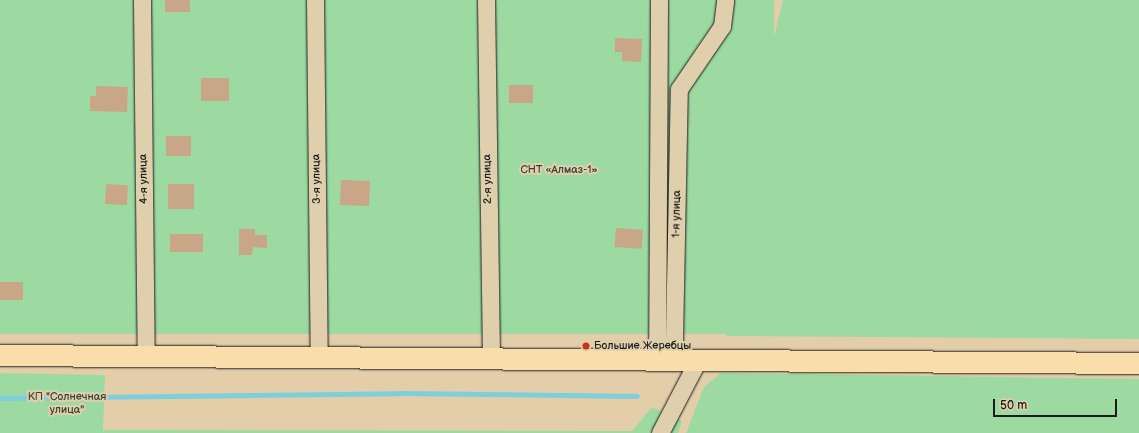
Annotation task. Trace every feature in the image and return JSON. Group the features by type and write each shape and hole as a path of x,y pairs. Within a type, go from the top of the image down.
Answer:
{"main road":[{"path":"0,355 1139,363"}],"street":[{"name":"4-я улица","path":"142,0 146,357"},
{"name":"3-я улица","path":"315,0 319,358"},
{"name":"2-я улица","path":"486,0 490,359"},
{"path":"659,0 657,340 668,360"},
{"name":"1-я улица","path":"668,360 674,340 679,89 690,70 722,26 725,0"},
{"path":"660,433 698,360"}],"green space":[{"name":"СНТ «Алмаз-1»","path":"0,0 774,0 774,334 0,334"},
{"path":"783,0 1139,0 1139,339 728,336 713,327 706,314"},
{"name":"КП \"Солнечная улица\"","path":"0,373 105,375 103,430 632,431 652,407 682,421 678,433 0,433"},
{"path":"721,373 1139,379 1139,433 686,433 704,387"}],"building":[{"path":"165,0 190,0 190,12 165,12"},
{"path":"615,38 642,39 641,62 622,61 622,52 615,52"},
{"path":"201,78 229,78 229,101 201,101"},
{"path":"509,85 533,85 533,103 509,103"},
{"path":"96,86 128,87 127,112 90,111 90,96 96,96"},
{"path":"166,136 191,136 191,156 166,156"},
{"path":"341,180 370,181 369,206 340,205"},
{"path":"106,184 128,185 127,205 105,204"},
{"path":"168,184 194,184 194,209 168,209"},
{"path":"616,228 643,230 642,249 615,247"},
{"path":"239,229 255,229 255,235 267,235 267,248 253,247 252,255 239,255"},
{"path":"170,234 203,234 203,252 170,252"},
{"path":"0,282 23,282 23,300 0,300"}],"waterway":[{"path":"0,398 399,393 637,396"}],"place":[{"name":"Большие Жеребцы","path":"586,346"}]}
